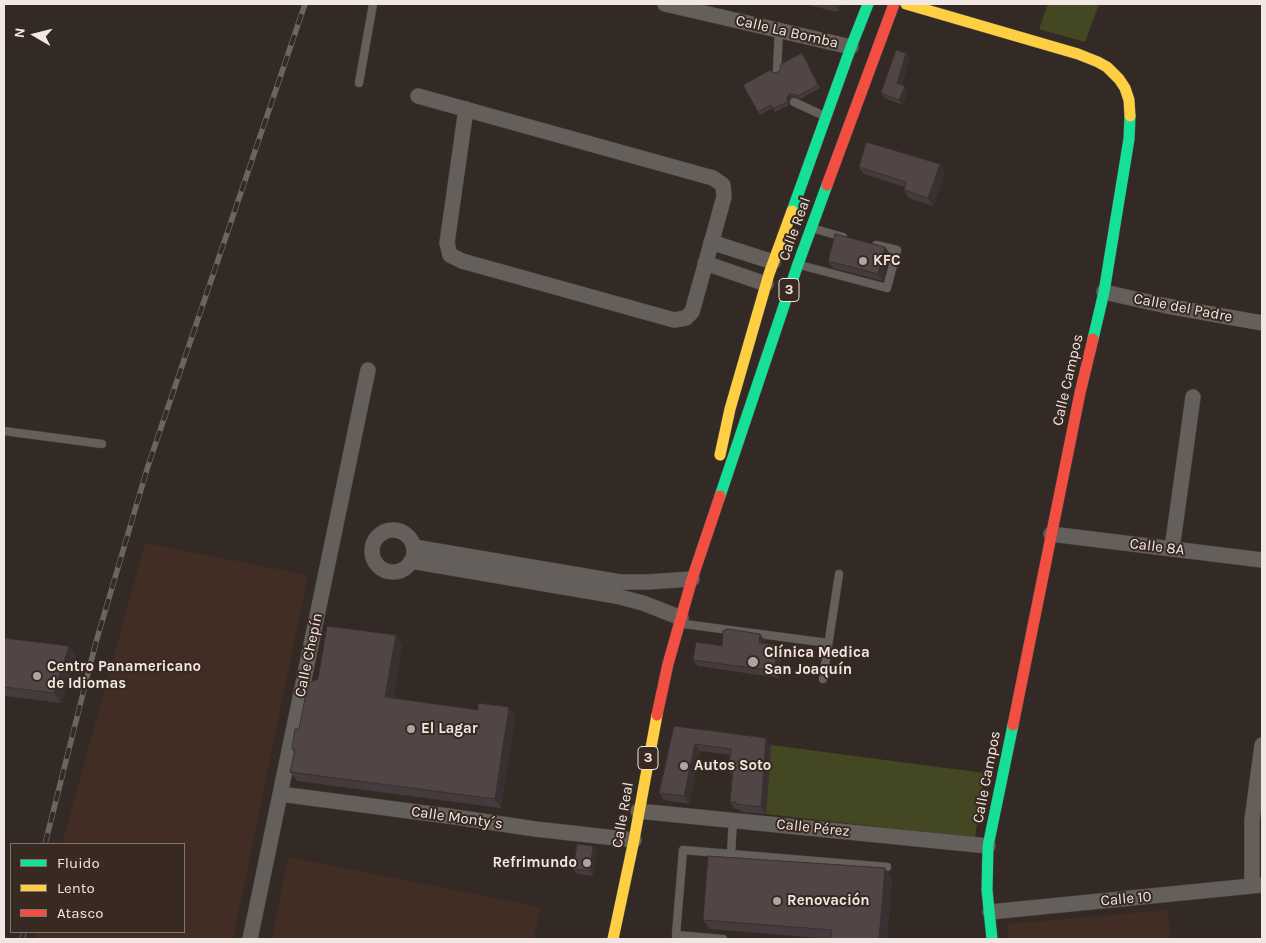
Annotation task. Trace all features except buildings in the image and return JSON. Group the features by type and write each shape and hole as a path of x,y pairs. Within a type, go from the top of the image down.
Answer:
{"main road":[{"name":"Calle Real","path":"692,579 730,409 766,284 850,47 868,4"},
{"name":"Calle Real","path":"613,939 634,840 659,703 692,579 798,264 894,4"},
{"name":"Calle Campos","path":"906,4 1078,54 1098,62 1107,67 1119,79 1125,88 1129,100 1130,126 1104,292 1080,393 988,846 987,890 992,939"},
{"path":"854,70 857,64 857,54 850,47 867,39"},
{"path":"842,142 841,126 844,107"}],"street":[{"name":"Calle La Bomba","path":"665,4 850,47"},
{"path":"418,96 466,109 713,178 723,185 724,197 692,312 686,318 674,320 462,261 450,255 447,243 466,109"},
{"path":"711,242 773,262"},
{"path":"705,263 766,284"},
{"name":"Calle del Padre","path":"1104,292 1167,306 1262,323"},
{"name":"Calle Chepín","path":"250,939 368,370"},
{"path":"1172,549 1193,396"},
{"name":"Calle 8A","path":"1051,534 1262,560"},
{"path":"412,554 618,589 680,621"},
{"path":"618,589 648,582 692,579"},
{"path":"1257,886 1252,820 1262,745"},
{"name":"Calle Monty´s","path":"280,794 535,829 634,840"},
{"name":"Calle Pérez","path":"638,811 988,846"},
{"name":"Calle 10","path":"990,912 1257,886"}],"lane":[{"path":"359,83 373,4"},
{"path":"778,70 779,31"},
{"path":"794,102 826,117"},
{"path":"811,228 850,238"},
{"path":"798,264 887,288 897,250 869,243"},
{"path":"4,431 102,444"},
{"path":"823,679 839,574"},
{"path":"680,621 828,643"},
{"path":"731,854 733,820"},
{"path":"723,939 676,936 683,850 887,867"}],"shaded area":[{"path":"145,543 308,575 233,939 35,939 37,933 185,933 185,843 62,843"},
{"path":"288,857 540,907 534,939 272,939"},
{"path":"1168,910 1171,939 1008,939 1007,924"}],"green space":[{"path":"1048,4 1099,4 1085,42 1039,29"},
{"path":"771,745 984,773 975,838 766,814"}],"railway":[{"path":"45,843 96,642 148,466 305,4"},
{"path":"22,939 24,933"}],"traffic: fast":[{"path":"792,211 868,4"},
{"path":"1093,339 1104,292 1129,139 1130,116"},
{"path":"720,496 798,264 827,185"},
{"path":"992,939 987,890 988,846 1013,725"}],"traffic: slow":[{"path":"906,4 1078,54 1098,62 1107,67 1125,88 1129,100 1130,116"},
{"path":"720,455 730,409 769,274 792,211"},
{"path":"613,939 634,840 657,715"}],"traffic: jam":[{"path":"827,185 894,4"},
{"path":"1013,725 1080,393 1093,339"},
{"path":"657,715 668,664 692,579 720,496"}],"place":[{"name":"KFC","path":"863,261"},
{"name":"Clínica Medica San Joaquín","path":"753,662"},
{"name":"Centro Panamericano de Idiomas","path":"37,676"},
{"name":"El Lagar","path":"411,729"},
{"name":"Autos Soto","path":"684,766"},
{"name":"Refrimundo","path":"587,863"},
{"name":"Renovación","path":"777,901"}]}
